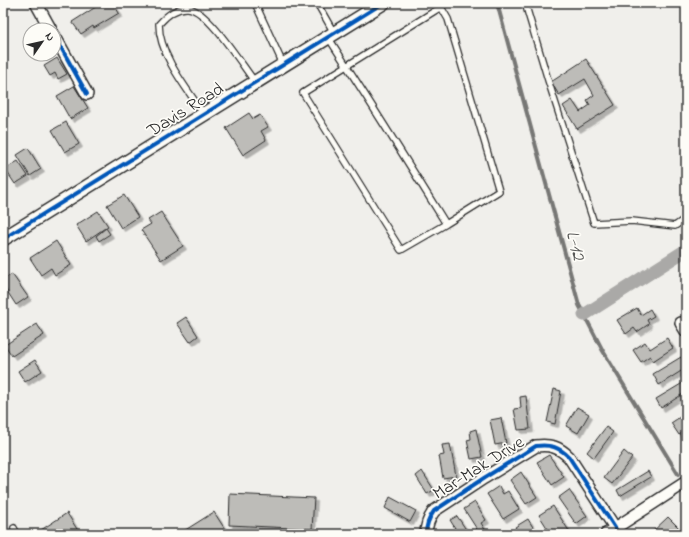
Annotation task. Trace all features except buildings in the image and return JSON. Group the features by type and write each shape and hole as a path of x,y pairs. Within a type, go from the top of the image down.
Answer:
{"street":[{"path":"36,3 47,22"},
{"name":"Davis Road","path":"3,239 383,3"},
{"path":"62,49 87,94"},
{"name":"Mar-Mak Drive","path":"426,534 426,527 429,518 434,511 536,446 545,445 558,448 569,458 613,532 686,482"}],"lane":[{"path":"255,3 283,64"},
{"path":"317,3 346,65 446,224"},
{"path":"525,3 594,223 632,220 675,226 686,218"},
{"path":"441,7 448,19 498,191 401,250 303,92 346,65 441,7"},
{"path":"204,114 180,79 169,59 159,34 159,24 166,16 178,10 187,8 196,10 215,28 255,82"},
{"path":"14,528 17,534"}],"waterway":[{"name":"L-12","path":"497,3 579,305 603,351 678,474"},
{"path":"584,315 686,250"}],"cycle path":[{"path":"3,239 383,3"},
{"path":"62,49 87,94"},
{"path":"426,534 428,522 434,511 536,446 546,445 562,451 569,457 619,534"}]}
